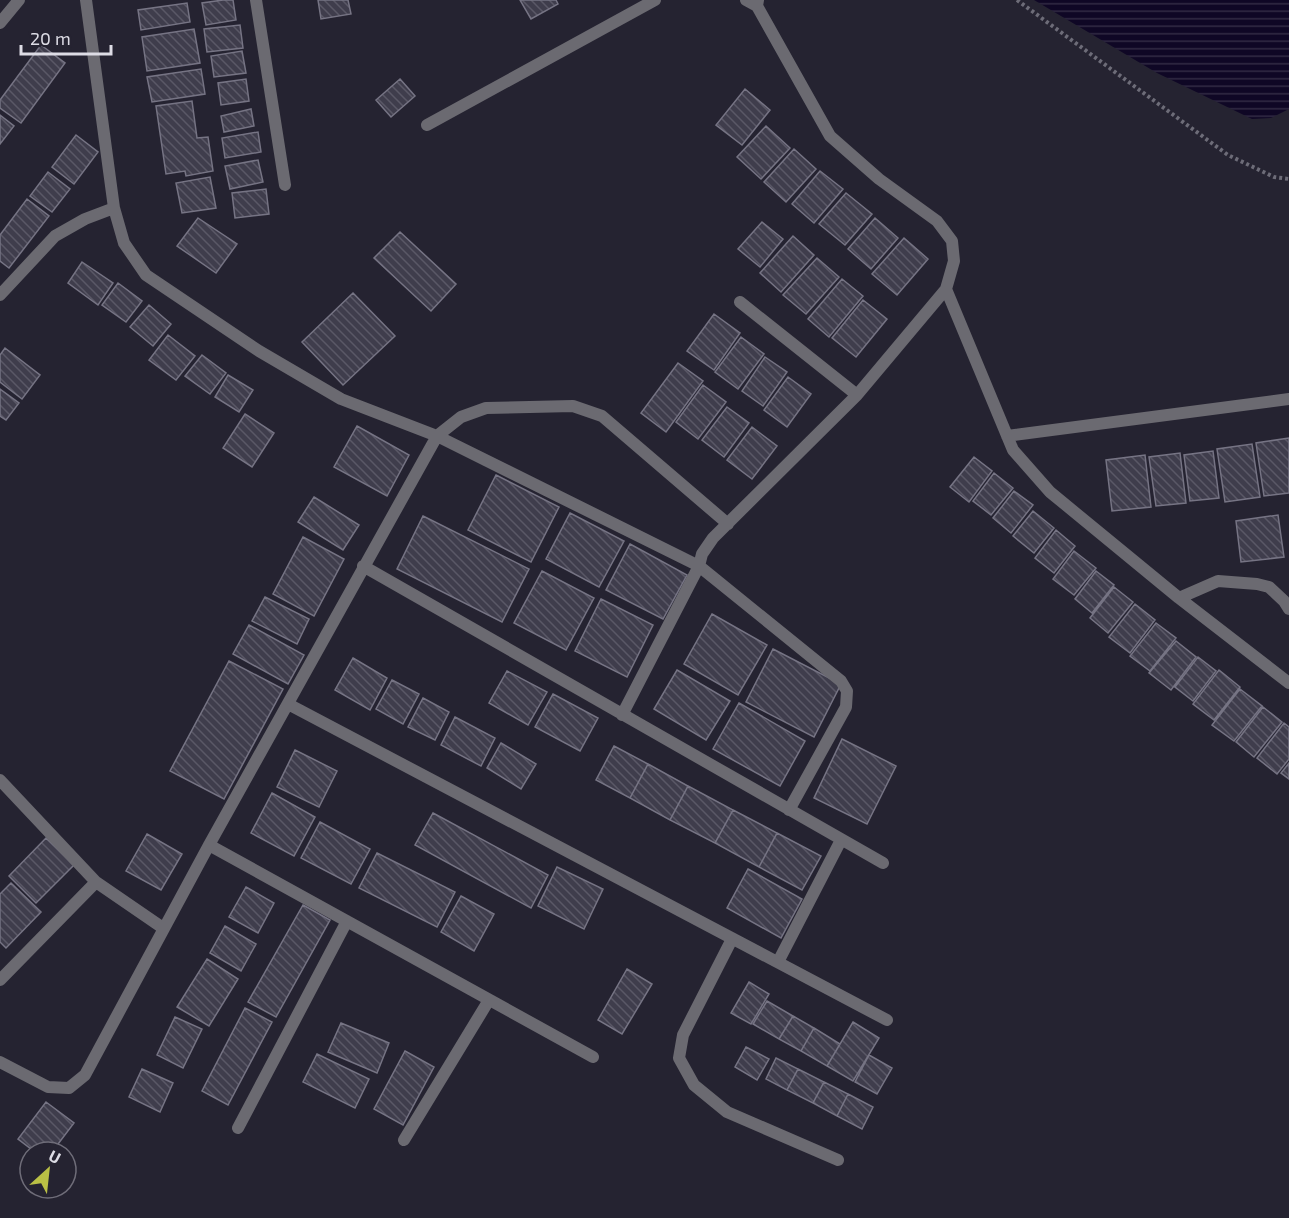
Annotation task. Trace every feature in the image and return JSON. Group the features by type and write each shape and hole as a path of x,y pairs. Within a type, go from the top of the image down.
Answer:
{"street":[{"path":"0,23 19,0"},
{"path":"86,0 114,208 124,243 146,275 259,351 341,399 437,436 699,566 841,681 848,691 846,707 789,810"},
{"path":"256,0 285,185"},
{"path":"427,124 656,0"},
{"path":"622,715 699,566 702,554 713,538 857,395 946,290 954,261 952,241 937,221 879,179 830,136 753,2"},
{"path":"2,290 55,236 85,219 114,208"},
{"path":"946,290 1013,450 1050,492 1179,598 1289,683"},
{"path":"740,302 857,395"},
{"path":"1006,436 1289,399"},
{"path":"0,1062 48,1088 69,1089 85,1075 209,845 437,436 461,417 486,408 573,406 602,416 728,524"},
{"path":"363,566 883,863"},
{"path":"1179,598 1218,581 1257,584 1269,587 1289,609"},
{"path":"288,704 887,1020"},
{"path":"0,780 96,882 164,928"},
{"path":"778,962 842,840"},
{"path":"209,845 593,1057"},
{"path":"0,980 96,882"},
{"path":"238,1128 347,921"},
{"path":"732,939 683,1035 679,1058 694,1085 727,1112 838,1160"},
{"path":"404,1140 489,1000"}],"path":[{"path":"1017,0 1228,155 1274,177 1289,179"}],"shaded area":[{"path":"1034,0 1289,0 1289,109 1271,118 1252,119 1157,73"}],"building":[{"path":"233,0 236,20 206,25 202,3"},
{"path":"318,0 348,0 351,14 321,19"},
{"path":"520,0 556,0 558,4 531,19"},
{"path":"187,3 190,22 141,30 138,10"},
{"path":"240,25 243,48 207,52 204,29"},
{"path":"194,29 200,63 147,71 142,37"},
{"path":"41,45 65,63 21,123 0,108 0,100"},
{"path":"242,51 246,73 214,77 211,56"},
{"path":"201,69 205,94 152,102 147,77"},
{"path":"246,79 249,101 221,105 218,83"},
{"path":"400,79 415,96 391,117 376,100"},
{"path":"745,89 770,110 742,145 716,125"},
{"path":"192,101 197,138 208,137 213,171 186,176 185,171 166,174 156,106"},
{"path":"251,109 254,126 224,132 221,116"},
{"path":"0,115 14,126 0,144"},
{"path":"766,126 790,148 761,179 737,157"},
{"path":"258,132 261,152 225,158 222,138"},
{"path":"76,135 98,152 74,184 52,167"},
{"path":"794,149 816,169 786,202 764,182"},
{"path":"258,160 263,182 230,189 225,166"},
{"path":"820,171 843,189 814,223 792,204"},
{"path":"48,172 70,189 52,212 30,196"},
{"path":"210,177 216,208 182,213 176,183"},
{"path":"266,189 269,214 235,218 232,193"},
{"path":"846,193 872,214 845,245 819,224"},
{"path":"27,199 49,216 9,268 0,261 0,235"},
{"path":"198,218 237,244 216,273 177,246"},
{"path":"875,218 898,238 871,269 848,249"},
{"path":"762,222 783,239 760,267 738,249"},
{"path":"400,232 456,284 431,311 374,258"},
{"path":"793,236 814,255 781,292 760,273"},
{"path":"904,238 928,259 897,295 872,274"},
{"path":"817,258 839,277 806,314 783,295"},
{"path":"82,262 113,283 98,305 68,283"},
{"path":"842,279 863,296 829,337 808,319"},
{"path":"118,283 142,301 126,322 102,305"},
{"path":"353,293 395,336 343,385 302,342"},
{"path":"863,300 887,319 856,357 832,338"},
{"path":"149,305 171,324 153,346 130,327"},
{"path":"714,314 740,333 714,370 687,351"},
{"path":"168,335 195,356 176,380 149,360"},
{"path":"741,337 764,354 738,389 715,372"},
{"path":"5,348 40,375 22,399 0,382 0,355"},
{"path":"202,355 226,373 210,394 185,376"},
{"path":"765,357 787,372 763,406 742,391"},
{"path":"678,363 703,381 666,432 641,413"},
{"path":"228,375 253,390 239,412 215,397"},
{"path":"788,377 811,394 787,427 764,410"},
{"path":"703,385 726,402 698,439 676,422"},
{"path":"0,389 19,403 6,420 0,416"},
{"path":"727,407 749,423 724,457 702,440"},
{"path":"245,414 274,433 252,467 223,448"},
{"path":"357,426 409,455 387,496 334,467"},
{"path":"752,427 777,446 752,479 727,460"},
{"path":"1289,438 1289,493 1264,496 1256,443"},
{"path":"1252,444 1260,497 1225,502 1217,449"},
{"path":"1213,451 1219,498 1190,501 1184,455"},
{"path":"1180,453 1186,503 1156,506 1149,457"},
{"path":"1145,455 1151,507 1112,511 1106,460"},
{"path":"974,457 992,471 969,502 950,487"},
{"path":"994,473 1013,488 991,515 973,501"},
{"path":"496,475 559,507 531,562 468,530"},
{"path":"1014,491 1033,505 1011,533 993,518"},
{"path":"314,497 359,525 343,550 298,522"},
{"path":"1033,511 1054,528 1034,553 1013,536"},
{"path":"570,513 624,541 599,587 546,559"},
{"path":"1278,515 1284,557 1241,562 1236,521"},
{"path":"423,516 529,569 502,622 397,569"},
{"path":"1056,530 1075,546 1054,573 1035,558"},
{"path":"303,537 344,559 314,616 273,594"},
{"path":"630,544 687,575 663,619 606,590"},
{"path":"1074,551 1096,568 1074,595 1053,579"},
{"path":"542,571 594,598 566,650 514,623"},
{"path":"1096,571 1114,585 1092,613 1075,599"},
{"path":"1114,587 1133,602 1108,633 1090,618"},
{"path":"265,597 309,619 297,644 252,621"},
{"path":"601,599 653,625 627,677 575,651"},
{"path":"1135,604 1155,620 1130,653 1109,637"},
{"path":"712,614 767,645 738,695 684,664"},
{"path":"1156,623 1176,638 1150,671 1130,656"},
{"path":"249,625 304,655 288,684 233,654"},
{"path":"1176,641 1196,657 1171,690 1149,673"},
{"path":"773,649 841,684 814,737 746,702"},
{"path":"1198,657 1216,671 1193,701 1175,687"},
{"path":"353,658 387,678 370,710 335,690"},
{"path":"229,661 283,689 224,799 170,771"},
{"path":"677,670 730,701 706,740 654,709"},
{"path":"1219,670 1240,687 1214,720 1193,704"},
{"path":"507,671 547,692 528,725 489,703"},
{"path":"392,680 419,694 403,724 376,709"},
{"path":"1240,689 1262,706 1234,741 1212,725"},
{"path":"553,694 598,718 580,751 535,727"},
{"path":"423,698 449,712 435,740 408,727"},
{"path":"739,703 805,741 780,786 713,749"},
{"path":"1263,707 1282,722 1254,757 1236,742"},
{"path":"455,717 495,738 481,766 441,745"},
{"path":"1284,723 1289,727 1289,759 1277,774 1257,758"},
{"path":"842,739 896,766 867,824 814,798"},
{"path":"501,743 536,764 521,789 487,768"},
{"path":"614,746 648,764 630,798 596,780"},
{"path":"295,750 337,771 319,807 277,787"},
{"path":"1289,763 1289,779 1281,773"},
{"path":"648,764 688,786 670,820 630,798"},
{"path":"688,786 733,810 715,843 670,820"},
{"path":"272,793 315,817 294,856 251,833"},
{"path":"733,810 777,833 759,867 715,843"},
{"path":"433,813 548,875 531,908 415,845"},
{"path":"320,822 370,849 351,884 301,858"},
{"path":"777,833 821,856 802,890 759,867"},
{"path":"147,834 182,854 161,890 126,871"},
{"path":"46,838 74,865 36,903 9,876"},
{"path":"377,853 455,892 437,927 359,888"},
{"path":"557,867 603,889 584,929 538,906"},
{"path":"748,869 802,899 781,938 727,908"},
{"path":"11,883 41,912 6,948 0,942 0,894"},
{"path":"246,887 274,903 258,933 229,917"},
{"path":"461,896 494,914 474,951 441,932"},
{"path":"303,905 330,920 276,1017 248,1002"},
{"path":"225,926 256,944 241,971 210,953"},
{"path":"207,959 238,979 209,1026 177,1007"},
{"path":"627,969 652,984 622,1034 598,1020"},
{"path":"749,982 769,994 751,1024 731,1013"},
{"path":"767,1001 793,1016 779,1039 753,1024"},
{"path":"245,1008 272,1022 228,1105 202,1091"},
{"path":"793,1016 814,1028 801,1051 779,1039"},
{"path":"175,1017 202,1029 183,1068 157,1055"},
{"path":"853,1022 879,1038 853,1081 827,1066"},
{"path":"341,1023 389,1043 377,1073 328,1052"},
{"path":"814,1028 840,1044 827,1066 801,1051"},
{"path":"746,1047 769,1059 757,1080 735,1067"},
{"path":"405,1051 434,1067 403,1125 374,1109"},
{"path":"317,1054 369,1079 355,1108 303,1082"},
{"path":"869,1055 892,1068 877,1094 855,1082"},
{"path":"776,1058 798,1069 787,1090 766,1079"},
{"path":"142,1069 173,1083 160,1112 129,1097"},
{"path":"798,1069 824,1082 813,1103 787,1090"},
{"path":"824,1082 848,1094 837,1116 813,1103"},
{"path":"848,1094 873,1107 862,1129 837,1116"},
{"path":"46,1102 74,1123 61,1140 18,1139"}]}
